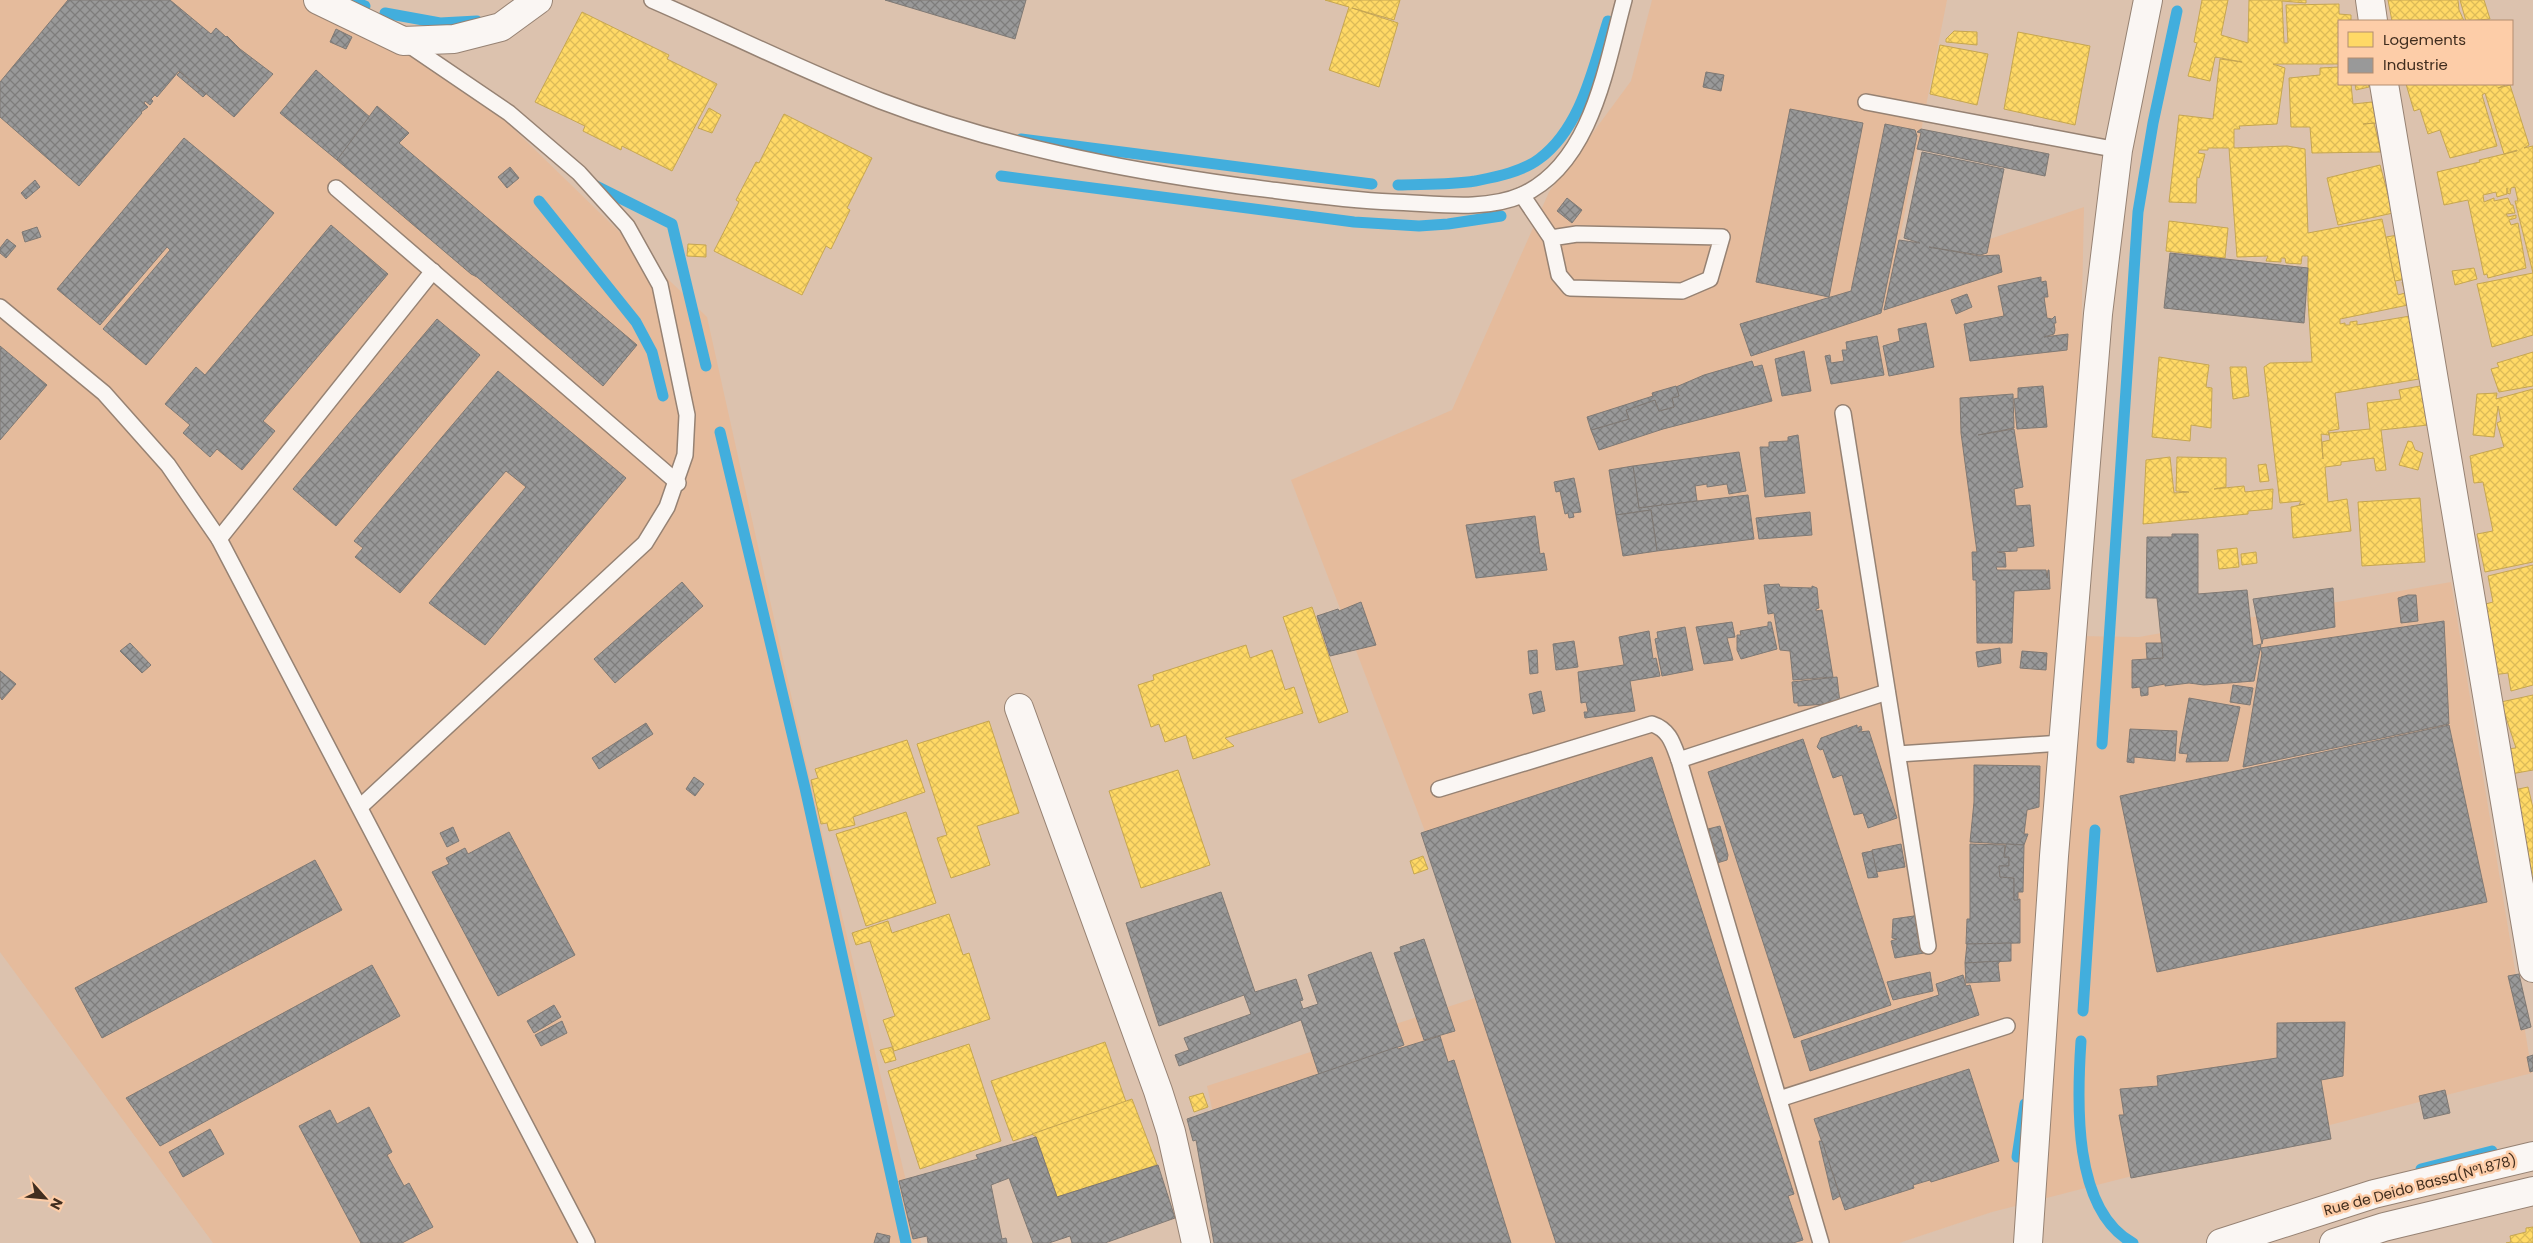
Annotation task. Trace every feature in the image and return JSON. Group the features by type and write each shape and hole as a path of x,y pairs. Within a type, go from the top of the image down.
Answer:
{"street":[{"path":"318,0 403,41 454,38 501,27 538,0"},
{"path":"2028,1243 2062,743 2098,314 2118,150 2148,0"},
{"path":"2370,0 2373,20"},
{"path":"2384,85 2533,968"},
{"path":"1018,708 1158,1091 1171,1132 1196,1243"},
{"name":"Rue de Deido Bassa(N°1.878)","path":"2220,1243 2374,1194 2533,1156"},
{"path":"2334,1243 2387,1235 2533,1191"}],"lane":[{"path":"652,0 881,101 1011,144 1183,178 1349,200 1485,204 1522,195 1550,176 1576,145 1593,112 1624,0"},
{"path":"360,807 645,543 667,507 678,482 685,455 687,415 660,285 627,226 579,173 540,138 509,113 403,41"},
{"path":"1866,102 2118,150"},
{"path":"336,188 678,482"},
{"path":"1522,195 1552,238 1559,275 1570,288 1682,291 1710,279 1722,237 1577,234 1552,238"},
{"path":"219,539 434,271"},
{"path":"0,306 104,393 168,465 219,539 587,1243"},
{"path":"1843,413 1928,946"},
{"path":"1679,760 1887,692"},
{"path":"1439,788 1652,724 1663,728 1670,735 1679,760 1821,1243"},
{"path":"1898,754 2062,743"},
{"path":"1778,1099 2007,1026"}],"shaded area":[{"path":"0,0 310,0 386,38 492,108 707,317 818,816 921,1243 213,1243 0,952"},
{"path":"1652,0 1947,0 1893,272 2084,207 2075,636 2139,637 2451,582 2532,1073 1992,1212 1899,1243 1242,1243 1207,1086 1487,994 1291,480 1452,410 1549,192 1631,81"}],"building: Logements":[{"path":"1325,0 1400,0 1394,20 1352,8 1398,23 1379,87 1329,70 1349,7"},
{"path":"2202,0 2228,0 2221,35 2248,43 2249,0 2306,0 2306,3 2282,1 2284,43 2288,43 2286,5 2339,4 2339,14 2351,15 2351,20 2338,20 2338,64 2273,64 2285,68 2277,124 2239,126 2240,129 2234,129 2234,148 2287,146 2305,149 2308,233 2382,219 2398,295 2405,293 2402,282 2408,281 2413,304 2340,319 2340,324 2350,325 2350,322 2357,321 2357,325 2416,315 2420,347 2414,348 2415,354 2421,352 2425,378 2335,393 2339,429 2328,431 2329,435 2321,434 2323,459 2322,442 2330,440 2329,433 2370,429 2367,403 2401,399 2399,390 2425,385 2428,425 2381,430 2386,470 2376,471 2374,458 2341,462 2341,465 2325,467 2328,502 2347,499 2351,531 2293,538 2291,507 2305,504 2299,505 2301,501 2280,503 2264,367 2270,363 2312,362 2308,301 2308,256 2302,256 2301,264 2286,263 2285,258 2281,258 2281,262 2266,261 2268,256 2237,257 2229,148 2199,150 2198,153 2205,154 2199,178 2197,177 2196,203 2169,202 2179,115 2213,119 2220,59 2242,62 2215,57 2210,81 2188,76 2197,43 2194,42"},
{"path":"2388,0 2458,0 2459,10 2464,20 2392,20"},
{"path":"2460,0 2484,0 2490,19 2466,20"},
{"path":"582,12 669,55 667,59 717,84 672,171 622,146 621,150 583,131 585,126 535,102"},
{"path":"1954,31 1977,32 1977,45 1946,42 1946,39"},
{"path":"2018,32 2090,46 2075,125 2004,109"},
{"path":"1940,45 1988,54 1977,105 1930,94"},
{"path":"2338,67 2338,85 2351,85 2353,104 2372,102 2377,123 2374,123 2381,152 2312,153 2310,127 2291,127 2289,78 2320,75 2320,68"},
{"path":"2355,85 2368,85 2369,87 2356,90"},
{"path":"2406,85 2506,85 2498,88 2510,85 2529,145 2524,148 2533,146 2533,273 2515,201 2518,201 2515,187 2511,188 2510,194 2507,193 2497,197 2496,192 2483,195 2484,202 2494,198 2494,201 2508,198 2511,205 2513,205 2515,213 2506,214 2508,217 2516,215 2516,218 2509,220 2511,225 2518,223 2526,268 2488,278 2487,274 2484,275 2468,200 2444,205 2437,172 2517,151 2504,154 2485,93 2482,95 2497,146 2450,158 2440,130 2428,134 2420,109 2414,111"},
{"path":"709,108 721,115 712,133 698,128"},
{"path":"784,114 872,158 847,208 850,210 831,249 826,246 802,295 714,251 739,202 736,200 756,162 759,163"},
{"path":"2380,165 2393,213 2338,225 2327,178"},
{"path":"2169,221 2228,228 2225,258 2166,251"},
{"path":"2398,235 2406,279 2395,281 2386,237"},
{"path":"688,244 706,245 706,257 687,256"},
{"path":"2474,268 2477,279 2455,285 2452,271"},
{"path":"2533,273 2533,335 2492,347 2477,284"},
{"path":"2533,352 2533,386 2499,392 2491,369 2499,367 2497,363"},
{"path":"2159,357 2209,365 2206,387 2212,388 2211,428 2191,425 2190,441 2152,437"},
{"path":"2230,367 2246,367 2249,396 2233,399"},
{"path":"2533,389 2533,562 2485,572 2477,534 2493,531 2483,482 2474,483 2470,456 2504,447 2497,423 2501,421 2498,406 2494,437 2473,435 2477,394 2497,393 2496,399"},
{"path":"2408,441 2412,442 2415,450 2423,453 2418,470 2399,465"},
{"path":"2170,457 2174,493 2189,492 2176,491 2177,457 2226,458 2226,487 2214,489 2244,486 2245,492 2273,489 2272,509 2248,511 2248,514 2143,524 2146,460"},
{"path":"2266,464 2269,481 2260,482 2258,465"},
{"path":"2420,498 2425,562 2362,566 2358,502"},
{"path":"2237,548 2239,567 2219,569 2217,550"},
{"path":"2256,552 2257,563 2242,565 2241,554"},
{"path":"2533,565 2533,685 2511,691 2508,673 2492,675 2482,605 2493,602 2488,576"},
{"path":"1312,607 1348,712 1319,723 1283,617"},
{"path":"1246,645 1250,658 1272,650 1285,690 1294,687 1303,713 1225,738 1234,746 1193,759 1186,735 1165,742 1159,724 1151,727 1138,685 1154,680 1153,675"},
{"path":"2533,695 2533,770 2511,774 2506,749 2516,748 2501,702"},
{"path":"989,721 1019,813 977,826 990,865 951,878 937,838 947,835 917,744"},
{"path":"907,740 925,792 853,817 855,825 829,831 827,823 821,824 811,780 818,778 815,769"},
{"path":"1178,770 1210,865 1141,888 1109,791"},
{"path":"2528,787 2533,808 2533,890 2509,791"},
{"path":"906,812 936,903 866,926 836,834"},
{"path":"1423,856 1428,869 1414,874 1410,861"},
{"path":"949,914 963,955 969,953 990,1019 894,1051 883,1020 895,1016 870,941 856,945 852,933 888,921 892,933"},
{"path":"1105,1042 1126,1102 1013,1141 991,1081"},
{"path":"969,1044 1001,1141 920,1169 888,1071"},
{"path":"892,1047 896,1060 885,1063 880,1050"},
{"path":"1203,1093 1208,1107 1194,1112 1189,1097"},
{"path":"1132,1099 1157,1165 1057,1197 1036,1137 1032,1134"},
{"path":"2533,1227 2533,1243 2506,1243 2511,1242 2510,1236 2526,1232 2526,1228"}],"building: Industrie":[{"path":"68,0 170,0 211,34 216,28 273,74 234,117 179,71 157,97 155,95 151,99 153,101 150,105 145,101 144,103 148,107 141,112 79,186 0,117 0,82"},
{"path":"885,0 1026,0 1015,39"},
{"path":"336,29 352,37 346,49 330,42"},
{"path":"316,70 371,118 337,160 280,113"},
{"path":"180,72 206,94 203,97 177,75"},
{"path":"1706,72 1724,75 1721,91 1703,87"},
{"path":"377,106 409,133 399,143 637,345 603,386 337,160"},
{"path":"1790,109 1863,123 1829,297 1756,282"},
{"path":"1885,124 1915,130 1917,136 1881,313 1751,356 1740,324 1851,291"},
{"path":"1921,129 2049,154 2045,176 1917,149 1921,133 1917,132"},
{"path":"184,138 274,213 146,365 103,329 170,250 167,247 100,325 57,289"},
{"path":"1922,152 2004,169 1987,253 1980,255 1929,247 1979,256 1999,255 2002,272 1884,310 1899,240 1920,243 1904,238"},
{"path":"510,167 519,178 507,188 498,177"},
{"path":"35,180 40,187 26,199 21,193"},
{"path":"1567,198 1582,210 1572,223 1557,211"},
{"path":"331,225 388,274 263,421 275,431 242,470 217,449 210,457 183,433 190,425 165,404 196,367 205,375"},
{"path":"37,227 41,237 25,242 22,232"},
{"path":"7,239 16,246 6,258 0,253 0,248"},
{"path":"2170,253 2308,268 2304,323 2164,308"},
{"path":"2041,277 2041,282 2046,281 2048,297 2044,297 2047,318 2052,319 2055,316 2056,323 2054,323 2054,334 2044,337 2068,334 2067,350 1970,361 1964,324 2004,316 1998,286"},
{"path":"1967,294 1972,307 1956,314 1951,300"},
{"path":"437,319 480,355 336,526 293,489"},
{"path":"1926,323 1934,367 1889,376 1883,346 1900,341 1898,329"},
{"path":"1877,336 1884,375 1831,384 1825,356 1830,355 1831,363 1844,361 1842,350 1847,350 1846,342"},
{"path":"0,346 47,385 0,440"},
{"path":"1804,351 1811,391 1782,396 1775,359"},
{"path":"1752,361 1754,367 1762,365 1772,401 1663,429 1599,450 1591,430 1629,419 1626,410 1655,400 1659,411 1674,407 1672,398 1679,396 1676,387 1704,375"},
{"path":"498,371 626,478 485,645 429,603 526,487 506,471 400,593 355,557 363,548 354,541"},
{"path":"1676,386 1679,396 1672,398 1674,407 1659,411 1655,400 1626,410 1629,419 1591,430 1587,417 1653,396 1652,393"},
{"path":"2043,386 2047,427 2017,429 2014,399 2018,398 2018,388"},
{"path":"2013,394 2014,428 1978,435 2014,429 2023,487 2014,489 2016,506 2030,505 2034,546 2017,548 2017,551 1997,552 2005,553 2006,567 1996,567 1997,570 2046,570 2047,578 2049,570 2050,589 2014,591 2012,643 1977,643 1976,580 1973,580 1972,552 1977,552 1961,433 1960,398"},
{"path":"1798,435 1805,493 1765,497 1760,447 1769,447 1769,442 1788,441 1788,437"},
{"path":"1739,452 1746,491 1729,494 1727,484 1707,487 1707,484 1695,486 1697,501 1664,505 1662,503 1662,505 1639,508 1633,466"},
{"path":"1633,466 1639,508 1662,505 1662,503 1664,505 1748,495 1754,539 1657,551 1651,510 1616,515 1609,470"},
{"path":"1574,478 1581,512 1573,513 1574,517 1569,518 1568,513 1565,514 1560,491 1556,492 1554,482"},
{"path":"1651,510 1657,551 1623,556 1616,515"},
{"path":"1810,512 1812,535 1759,539 1756,518"},
{"path":"1535,516 1540,554 1544,553 1547,570 1476,578 1466,525"},
{"path":"2172,534 2198,534 2198,594 2247,590 2253,646 2261,644 2254,681 2204,685 2189,683 2165,686 2165,684 2148,687 2148,695 2141,696 2140,687 2132,688 2132,660 2163,658 2157,598 2146,598 2147,537 2172,537"},
{"path":"682,582 703,606 615,683 594,659"},
{"path":"1779,584 1780,587 1812,588 1812,586 1817,588 1819,608 1816,611 1822,610 1833,677 1793,680 1790,651 1780,650 1774,613 1768,614 1764,585"},
{"path":"2333,588 2335,627 2263,639 2262,644 2253,599"},
{"path":"2416,595 2418,621 2401,623 2398,598"},
{"path":"1361,602 1376,645 1330,656 1317,616 1338,609 1339,611"},
{"path":"2444,621 2449,724 2243,767 2262,653 2260,648"},
{"path":"1732,622 1735,637 1727,638 1733,660 1704,664 1696,627"},
{"path":"1768,622 1771,622 1777,649 1741,659 1737,650 1737,635 1741,635 1740,631 1768,626"},
{"path":"1685,627 1693,670 1662,676 1655,639 1658,638 1657,632"},
{"path":"1649,631 1653,659 1656,658 1660,676 1630,681 1635,711 1585,718 1584,712 1588,712 1586,702 1581,703 1578,672 1624,665 1619,637"},
{"path":"1574,641 1578,667 1556,670 1553,644"},
{"path":"130,643 151,665 142,673 120,651"},
{"path":"2146,643 2162,643 2163,658 2147,659"},
{"path":"2000,648 2001,663 1978,667 1976,652"},
{"path":"1537,650 1538,673 1530,674 1528,651"},
{"path":"2022,651 2047,653 2046,670 2020,668"},
{"path":"0,671 16,684 2,700 0,697"},
{"path":"1837,677 1840,703 1798,706 1798,703 1794,703 1792,682"},
{"path":"2233,685 2253,688 2250,705 2230,702"},
{"path":"1541,691 1545,711 1533,714 1529,694"},
{"path":"2189,698 2240,707 2228,761 2186,762 2188,754 2179,753"},
{"path":"646,723 653,734 599,769 592,758"},
{"path":"1857,725 1857,728 1861,726 1862,730 1858,732 1869,731 1897,818 1868,828 1863,813 1854,815 1842,775 1833,778 1823,749 1820,750 1817,747 1821,738"},
{"path":"2449,725 2487,902 2157,972 2120,796"},
{"path":"2130,729 2177,731 2175,761 2134,757 2134,763 2127,762"},
{"path":"1803,739 1891,1005 1794,1038 1708,772"},
{"path":"1652,757 1794,1194 1788,1196 1803,1240 1793,1243 1556,1243 1421,833"},
{"path":"1974,765 2040,766 2039,807 2027,810 2024,834 2028,834 2024,845 1970,842 1974,802"},
{"path":"694,777 704,784 695,796 686,789"},
{"path":"1720,826 1728,855 1727,860 1717,863 1708,829"},
{"path":"453,827 459,841 447,847 440,833"},
{"path":"509,832 575,955 498,996 432,872 449,864 446,858 465,848 468,854"},
{"path":"1901,844 1905,867 1876,872 1872,850"},
{"path":"1970,844 2005,845 2004,857 2009,857 2009,866 1999,866 2000,877 2014,878 2014,900 2020,899 2020,943 1966,944 1967,919 1970,919"},
{"path":"2006,844 2024,845 2023,892 2018,892 2018,900 2014,900 2014,878 2000,877 1999,866 2009,866 2009,857 2004,857"},
{"path":"1872,851 1878,877 1868,878 1862,853"},
{"path":"315,860 342,910 102,1038 75,988"},
{"path":"1221,892 1255,992 1296,979 1303,1000 1300,1001 1303,1009 1318,1004 1308,975 1371,952 1404,1045 1319,1075 1301,1020 1179,1066 1175,1055 1189,1050 1184,1038 1251,1014 1244,995 1159,1026 1126,923"},
{"path":"1916,911 1924,953 1895,958 1891,941 1897,939 1892,938 1893,919 1914,916"},
{"path":"1424,939 1455,1031 1424,1040 1394,953 1401,951 1400,947"},
{"path":"2011,943 2011,961 1965,963 1967,944"},
{"path":"2000,961 1998,964 2000,981 1966,983 1965,963"},
{"path":"372,965 400,1016 160,1146 126,1098"},
{"path":"1930,972 1933,991 1893,1000 1887,982"},
{"path":"2519,974 2531,1027 2521,1030 2508,976"},
{"path":"1963,975 1966,986 1970,985 1979,1015 1810,1071 1801,1041 1939,995 1936,984"},
{"path":"554,1005 561,1017 534,1033 527,1021"},
{"path":"562,1021 567,1033 541,1046 535,1035"},
{"path":"2345,1022 2343,1076 2321,1080 2331,1139 2131,1178 2119,1115 2124,1115 2120,1089 2158,1086 2157,1076 2277,1058 2277,1023"},
{"path":"1440,1036 1448,1062 1454,1060 1511,1243 1214,1243 1196,1140 1193,1141 1187,1119 1397,1047 1398,1049"},
{"path":"2533,1055 2533,1071 2530,1072 2527,1057"},
{"path":"1969,1069 1999,1161 1931,1182 1930,1180 1913,1185 1914,1188 1845,1210 1814,1119"},
{"path":"2445,1090 2450,1113 2424,1119 2419,1096"},
{"path":"369,1107 392,1152 387,1155 404,1186 409,1183 433,1227 402,1243 361,1243 299,1126 330,1110 337,1124"},
{"path":"210,1129 224,1154 183,1177 169,1152"},
{"path":"1036,1137 1057,1197 1158,1165 1175,1218 1105,1243 1072,1243 1070,1236 1049,1243 1033,1243 1009,1178 991,1185 1002,1239 1006,1238 1007,1243 928,1243 927,1236 913,1239 899,1181 978,1159 976,1155"},
{"path":"1819,1141 1822,1141 1840,1196 1833,1200"},
{"path":"877,1233 890,1236 889,1243 874,1243"}],"waterway":[{"path":"348,0 365,6"},
{"path":"2102,744 2138,212 2153,123 2177,11"},
{"path":"385,13 440,23 477,21"},
{"path":"1398,185 1475,181 1517,171 1539,159 1553,146 1575,114 1591,77 1608,21"},
{"path":"1021,139 1372,184"},
{"path":"1001,176 1354,222 1419,226 1448,224 1501,216"},
{"path":"592,184 672,224 706,366"},
{"path":"539,201 636,322 652,352 663,396"},
{"path":"720,432 805,788 906,1243"},
{"path":"2083,1011 2095,830"},
{"path":"2081,1041 2080,1122 2083,1152 2089,1180 2099,1206 2113,1227 2133,1243"},
{"path":"2017,1157 2025,1104"},
{"path":"2421,1169 2492,1151"}]}
